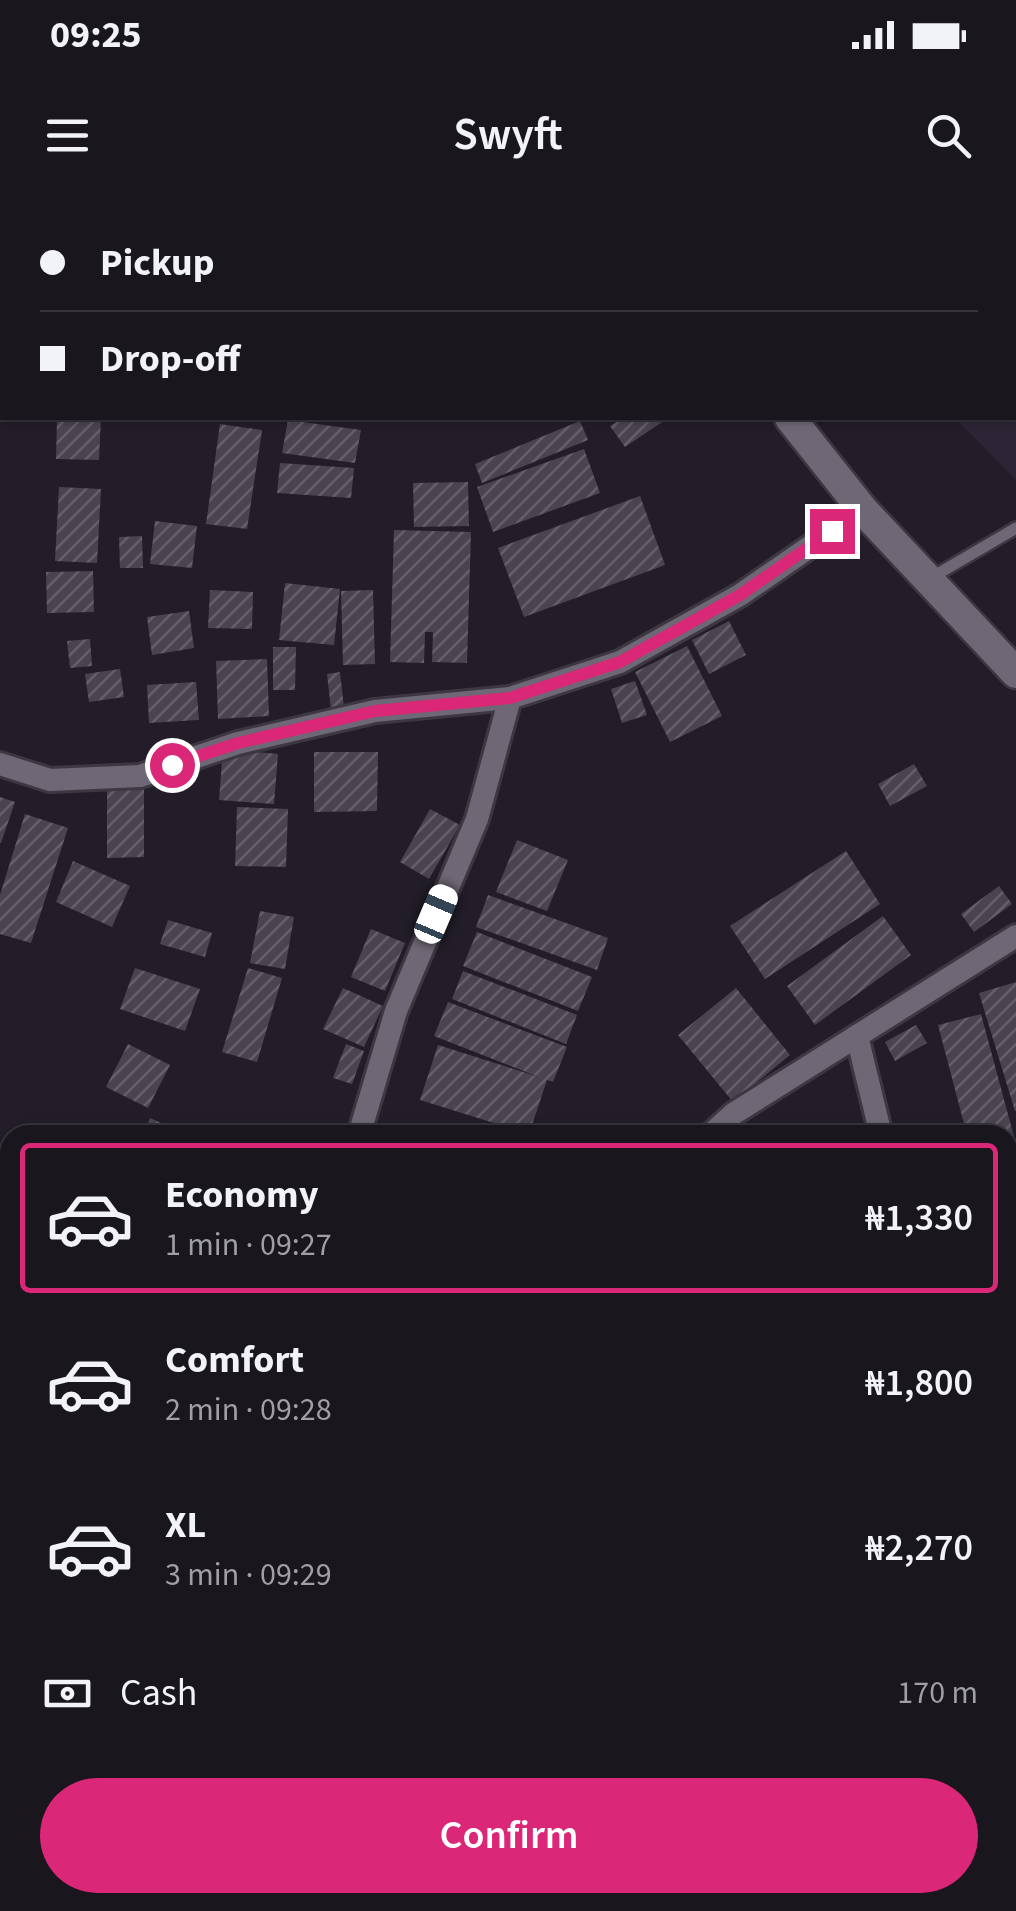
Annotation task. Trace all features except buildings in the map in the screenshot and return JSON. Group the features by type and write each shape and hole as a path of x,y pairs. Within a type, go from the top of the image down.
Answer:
{"street":[{"path":"792,420 863,510 1016,672"},
{"path":"0,764 50,780 140,776 238,743 375,711 510,698 620,662 740,595 863,510"},
{"path":"362,1125 396,1010 476,818 510,698"},
{"path":"721,1125 1016,936"},
{"path":"857,1036 879,1125"}],"lane":[{"path":"930,579 1016,528"}],"shaded area":[{"path":"957,420 1016,420 1016,480"}],"route":[{"path":"172,765 238,743 375,711 510,698 620,662 740,595 832,531"}]}
